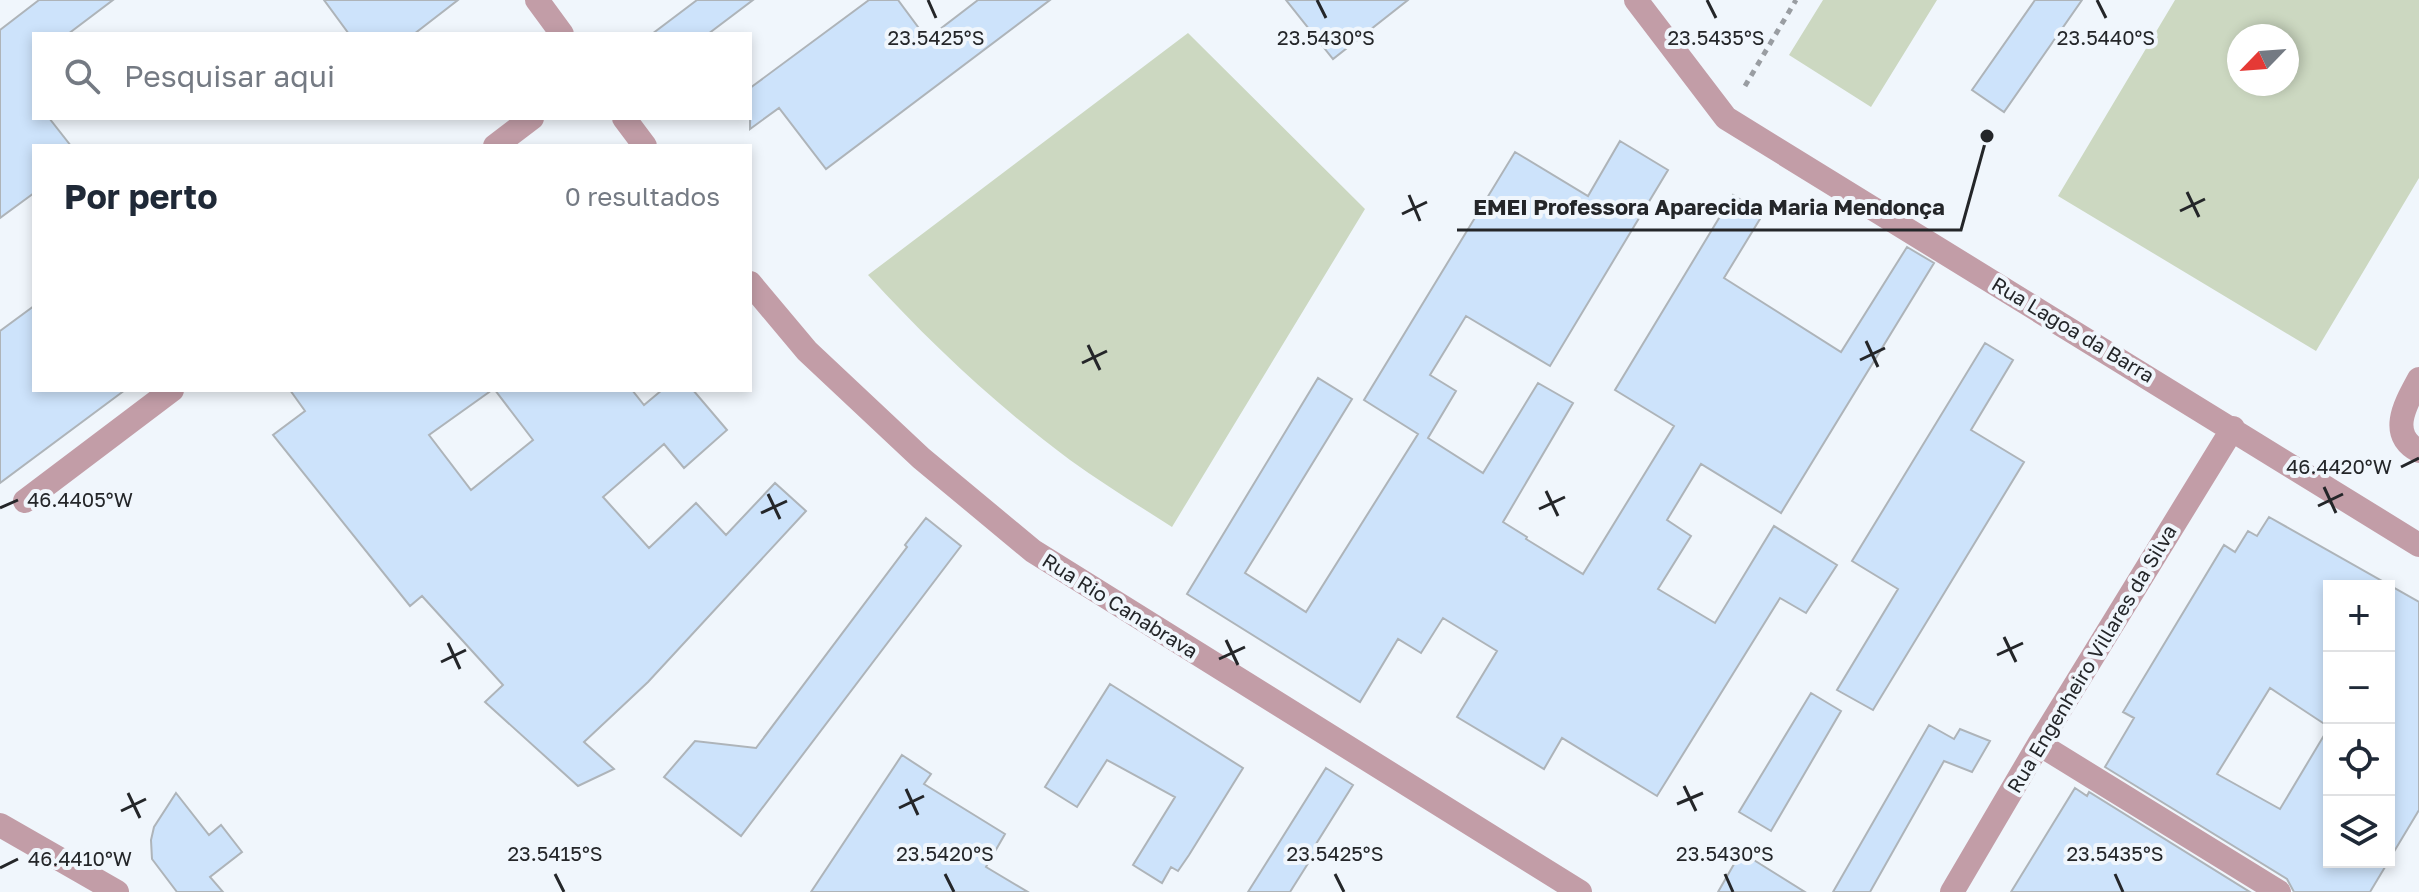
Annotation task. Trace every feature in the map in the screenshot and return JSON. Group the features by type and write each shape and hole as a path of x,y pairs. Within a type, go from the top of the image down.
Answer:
{"street":[{"path":"537,0 561,32"},
{"path":"1636,0 1726,118"},
{"name":"Rua Lagoa da Barra","path":"1726,118 2419,545"},
{"path":"498,144 529,120"},
{"path":"626,120 644,144"},
{"name":"Rua Rio Canabrava","path":"752,285 807,351 898,437 1033,551 1580,892"},
{"path":"2419,379 2401,411 2401,431 2410,446 2419,451"},
{"path":"25,501 169,392"},
{"name":"Rua Engenheiro Villares da Silva","path":"1952,892 2233,428"},
{"path":"2039,744 2279,892"},
{"path":"0,825 117,892"}],"path":[{"path":"1726,118 1796,0"}],"green space":[{"path":"1823,0 1937,0 1871,107 1789,55"},
{"path":"2175,0 2419,0 2419,178 2316,351 2058,196"},
{"path":"1188,33 1365,209 1172,527 1082,469 1016,417 940,349 868,275"}],"building":[{"path":"39,0 113,0 71,32 32,32 32,120 51,120 69,144 32,144 32,194 0,218 0,30"},
{"path":"324,0 458,0 417,32 348,32"},
{"path":"697,0 753,0 711,32 655,32"},
{"path":"869,0 898,0 927,39 978,0 1050,0 826,169 779,108 750,129 752,87"},
{"path":"1286,0 1408,0 1333,59"},
{"path":"2035,0 2082,0 2004,112 1972,90"},
{"path":"1620,141 1668,170 1550,366 1466,316 1430,375 1456,391 1428,438 1483,473 1538,383 1573,403 1503,522 1583,574 1674,426 1615,390 1733,195 1763,214 1724,278 1841,352 1907,247 1934,263 1781,513 1701,464 1667,520 1691,536 1658,589 1715,623 1774,526 1837,565 1806,613 1780,598 1657,796 1562,738 1544,769 1457,717 1497,651 1443,618 1421,653 1398,639 1360,702 1187,594 1318,378 1352,399 1245,573 1306,612 1418,434 1364,400 1515,152 1588,196"},
{"path":"32,307 32,392 122,392 0,483 0,331"},
{"path":"1985,343 2013,360 1971,430 2024,462 1873,710 1837,690 1898,589 1852,561"},
{"path":"291,392 489,392 429,435 471,490 533,440 497,392 634,392 644,405 660,392 695,392 727,430 684,468 664,444 603,497 649,548 696,503 726,535 775,483 806,511 648,682 584,742 614,769 578,786 485,702 503,685 422,596 410,606 273,435 305,411"},
{"path":"2269,517 2380,580 2323,580 2323,723 2270,688 2217,774 2280,809 2323,737 2323,868 2384,868 2370,892 2294,892 2287,879 2105,767 2134,718 2123,712 2224,545 2235,552 2248,531 2257,536"},
{"path":"926,518 961,546 741,836 664,777 695,741 756,748"},
{"path":"2395,588 2419,602 2419,810 2395,850"},
{"path":"1110,684 1243,768 1178,871 1171,867 1162,883 1133,865 1175,797 1107,760 1077,807 1045,787"},
{"path":"1811,693 1841,711 1771,831 1739,812"},
{"path":"1929,725 1954,739 1960,729 1990,741 1972,772 1944,761 1870,892 1833,892"},
{"path":"902,755 931,774 924,784 1005,834 986,867 1028,892 811,892"},
{"path":"1326,768 1353,785 1316,844 1319,846 1290,892 1248,892"},
{"path":"2075,788 2087,796 2089,792 2250,892 2011,892"},
{"path":"176,793 209,835 221,825 242,852 210,877 223,892 177,892 152,859 154,827"},
{"path":"1741,852 1805,892 1718,892"}],"place":[{"name":"EMEI Professora Aparecida Maria Mendonça","path":"1987,136"}]}
